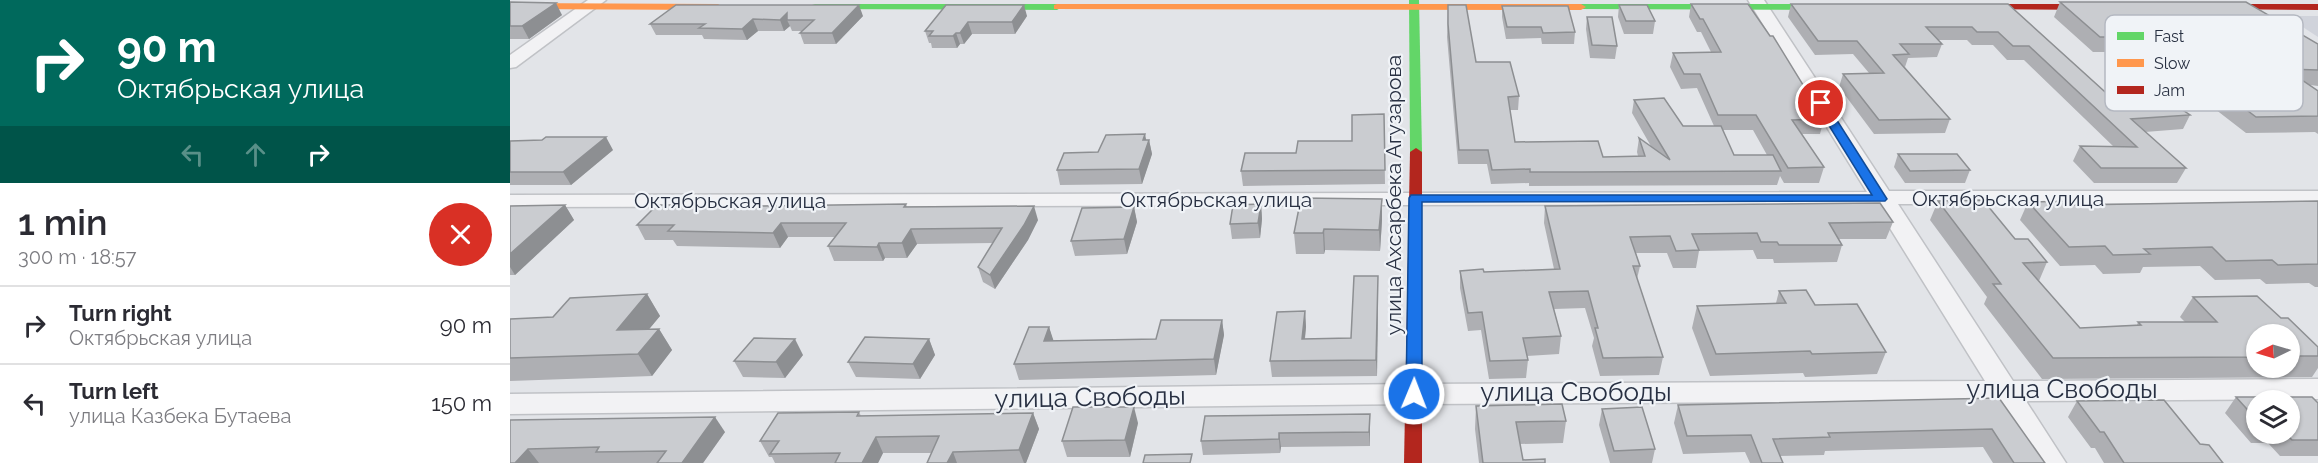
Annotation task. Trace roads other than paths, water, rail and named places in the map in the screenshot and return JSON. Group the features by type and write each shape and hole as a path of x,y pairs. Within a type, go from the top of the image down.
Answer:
{"street":[{"path":"510,6 593,3 732,7"},
{"path":"510,63 593,3"},
{"path":"804,7 1414,4 1758,4 1843,7"},
{"name":"улица Ахсарбека Агузарова","path":"1413,463 1416,198 1414,4"},
{"path":"1758,4 2051,463"},
{"path":"2239,4 2256,15"},
{"path":"2197,7 2239,4 2318,7"},
{"path":"1949,7 2114,7"},
{"name":"Октябрьская улица","path":"510,201 2318,197"},
{"name":"улица Свободы","path":"510,404 2003,389 2318,389"}]}
